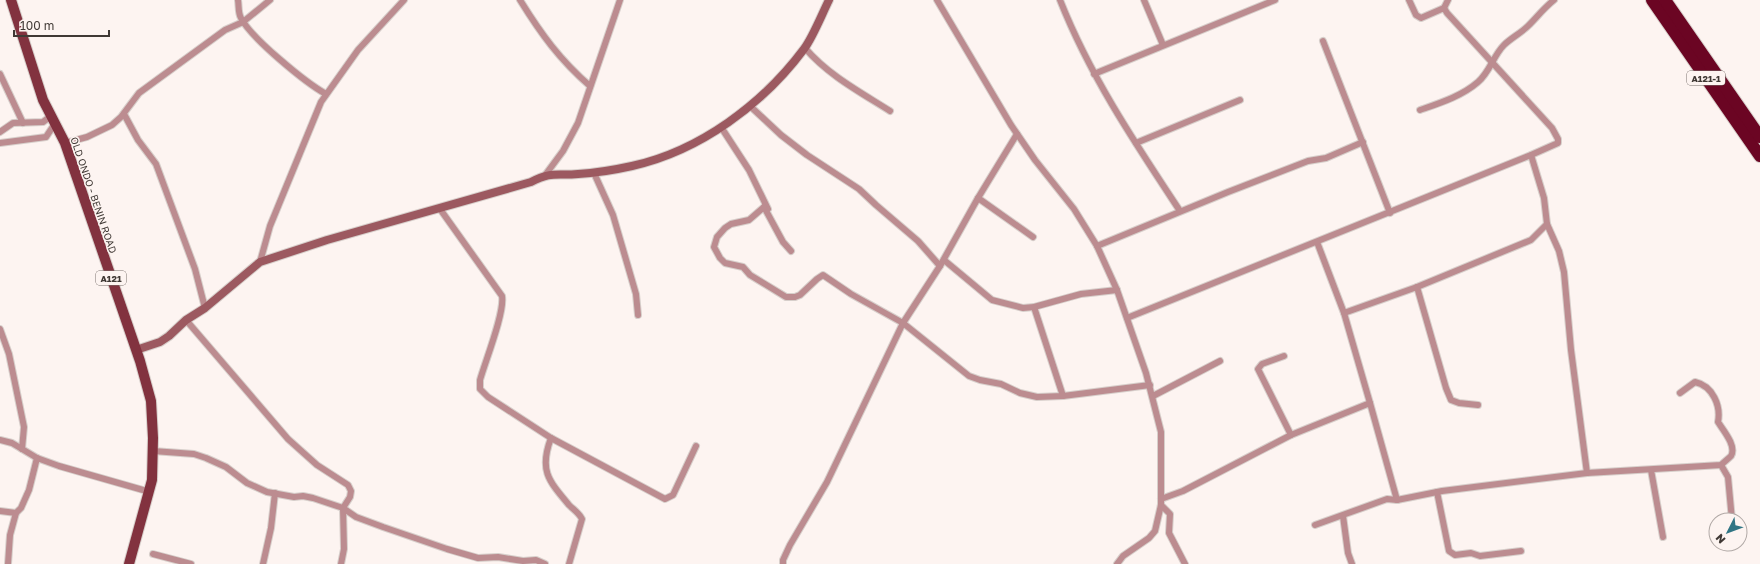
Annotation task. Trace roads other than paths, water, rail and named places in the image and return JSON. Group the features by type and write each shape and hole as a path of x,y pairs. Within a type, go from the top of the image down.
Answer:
{"highway":[{"name":"A121-1","path":"1652,0 1760,156"},
{"name":"A121-1","path":"1665,0 1758,131"}],"main road":[{"name":"OLD ONDO - BENIN ROAD","path":"13,0 43,100 52,121 65,143 136,350 151,401 153,451 152,480 150,492 129,564"}],"street":[{"path":"238,0 239,14 243,22 260,41 304,80 326,94"},
{"path":"65,143 101,131 112,125 124,114 139,93 225,30 243,22 270,0"},
{"path":"260,262 270,226 321,102 358,50 404,0"},
{"path":"520,0 555,52 566,65 590,86"},
{"path":"136,350 160,342 169,336 186,320 205,308 260,262 327,240 531,182 546,174 563,151 578,123 620,0"},
{"path":"546,174 594,173 631,167 652,161 683,148 721,127 750,106 776,82 805,48 829,0"},
{"path":"937,0 1018,134 1035,160 1074,208 1097,246 1117,290 1150,385 1161,432 1161,502 1155,532 1123,556 1117,564"},
{"path":"1060,0 1071,28 1094,74 1180,211"},
{"path":"1144,0 1163,45"},
{"path":"1094,74 1275,0"},
{"path":"1409,0 1416,15 1421,18 1444,8 1448,0"},
{"path":"1420,110 1468,90 1489,70 1492,61 1504,45 1529,25 1544,8 1554,0"},
{"path":"1127,318 1390,213 1554,146 1558,143 1558,139 1552,128 1444,8"},
{"path":"1323,41 1390,213"},
{"path":"805,48 814,59 834,74 890,111"},
{"path":"0,74 23,123"},
{"path":"1136,143 1240,100"},
{"path":"750,106 781,135 807,155 859,188 876,205 918,241 940,266"},
{"path":"124,114 138,140 156,164 195,269 205,308"},
{"path":"0,132 13,123 52,121 46,137 0,143"},
{"path":"721,127 749,170 768,209 764,207"},
{"path":"783,564 782,560 827,482 903,323 944,260 978,198 1018,134"},
{"path":"1097,246 1180,211 1308,161 1326,158 1363,142"},
{"path":"1531,155 1544,198 1547,224 1559,251 1564,272 1571,350 1588,473"},
{"path":"594,173 615,222 636,294 638,315"},
{"path":"978,198 1033,237"},
{"path":"764,207 783,242 791,251"},
{"path":"764,207 749,220 731,224 717,237 714,247 720,258 725,263 743,267 754,277 789,298 804,293 817,279 823,276 851,294 903,323 969,376 980,380 1001,384 1028,396 1063,396 1150,385"},
{"path":"440,209 496,288 502,299 495,331 482,375 480,389 488,397 551,438 665,499 673,495 696,446"},
{"path":"1344,313 1417,287 1531,240 1547,224"},
{"path":"1317,242 1344,313 1397,500"},
{"path":"944,260 992,300 1023,308 1034,307 1081,294 1117,290"},
{"path":"1417,287 1446,388 1451,400 1460,403 1478,405"},
{"path":"1034,307 1063,396"},
{"path":"186,320 288,439 317,464 348,485 351,491 350,497 343,508 344,549 341,564"},
{"path":"0,328 15,378 19,411 24,427 22,449"},
{"path":"1284,356 1262,364 1258,369 1291,435"},
{"path":"1153,396 1220,361"},
{"path":"1315,526 1386,499 1397,500 1437,492 1588,473 1721,465 1731,455 1732,450 1731,444 1718,422 1720,411 1716,400 1701,384 1695,382 1680,393"},
{"path":"1161,502 1291,435 1370,403"},
{"path":"551,438 544,460 546,472 560,494 582,519 569,564"},
{"path":"0,440 12,443 37,458 125,486 150,492"},
{"path":"153,451 194,454 206,458 226,467 246,483 267,492 294,498 303,496 313,498 343,508 356,517 477,561 498,557 523,561 536,560 545,564"},
{"path":"8,564 10,535 16,513 22,508 29,490 37,458"},
{"path":"1721,465 1728,477 1731,512"},
{"path":"1651,470 1663,537"},
{"path":"1437,492 1449,551 1455,555 1471,553 1480,556 1521,551"},
{"path":"263,564 271,528 275,493"},
{"path":"1161,502 1170,514 1169,533 1185,564"},
{"path":"0,511 16,513"},
{"path":"1343,516 1348,553 1352,564"},
{"path":"153,554 190,564"}]}
